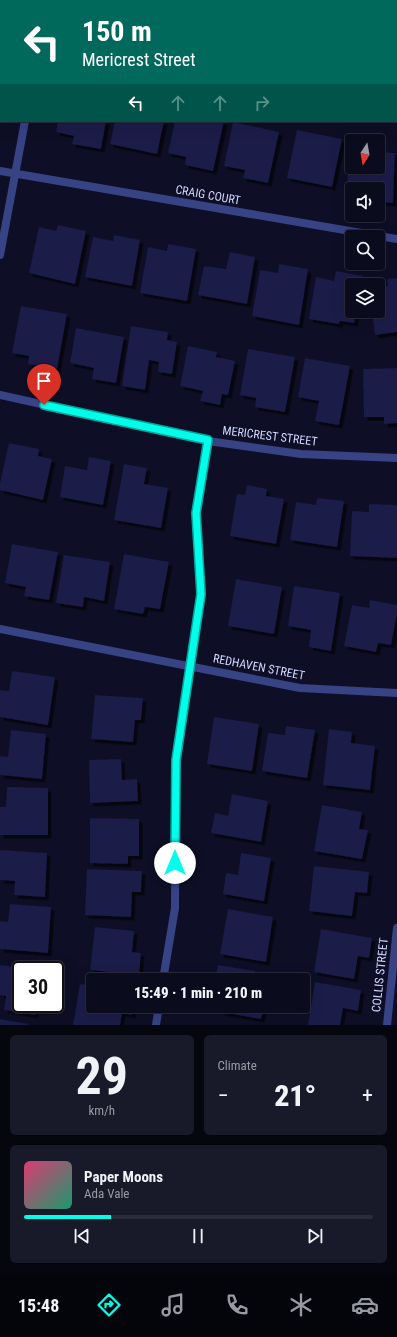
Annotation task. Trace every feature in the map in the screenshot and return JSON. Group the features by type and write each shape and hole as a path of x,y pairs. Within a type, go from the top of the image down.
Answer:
{"street":[{"path":"0,255 25,122"},
{"name":"CRAIG COURT","path":"0,171 397,239"},
{"name":"MERICREST STREET","path":"0,395 208,440 301,454 397,458"},
{"path":"164,973 175,908 176,760 201,594 196,513 208,440"},
{"name":"REDHAVEN STREET","path":"0,629 300,688 397,693"},
{"name":"COLLIS STREET","path":"387,1025 397,928"},
{"path":"156,1025 158,1013"}],"building":[{"path":"58,122 106,122 101,149 72,144 74,136 56,132"},
{"path":"115,122 164,122 157,154 110,144"},
{"path":"175,122 224,122 213,171 185,165 186,157 168,153"},
{"path":"233,122 279,132 268,183 243,178 245,170 224,166"},
{"path":"297,130 342,139 332,187 287,178"},
{"path":"385,152 395,153 393,203 385,202 385,182 347,182 348,174 385,174"},
{"path":"58,225 86,231 75,284 29,273 39,227 56,231"},
{"path":"114,235 140,240 132,286 85,277 93,237 113,241"},
{"path":"168,244 196,249 187,301 140,293 148,247 167,251"},
{"path":"230,252 255,257 247,304 198,295 204,266 226,269"},
{"path":"279,264 308,269 299,325 252,316 260,270 278,273"},
{"path":"336,271 363,276 363,278 345,278 345,318 355,318 354,323 340,321 339,324 309,319 316,277 334,281"},
{"path":"397,278 397,332 375,335 373,318 385,318 385,286 388,286 387,279"},
{"path":"21,306 67,314 57,369 28,364 29,356 12,353"},
{"path":"131,326 168,332 167,340 177,342 172,374 158,372 159,362 149,360 145,390 122,386"},
{"path":"76,328 124,337 116,383 92,379 94,368 70,363"},
{"path":"188,346 217,352 216,357 235,361 228,395 222,394 220,405 200,401 203,391 180,386"},
{"path":"248,349 295,357 285,412 255,407 256,398 240,395"},
{"path":"305,358 350,366 339,425 315,421 319,401 298,397"},
{"path":"397,368 397,423 384,424 384,417 364,417 363,369"},
{"path":"9,443 39,449 38,456 52,459 43,500 0,490 0,483"},
{"path":"89,457 111,461 103,505 60,497 65,466 87,470"},
{"path":"124,464 147,468 144,484 168,488 161,528 114,520"},
{"path":"247,485 267,489 266,496 284,499 276,544 230,536 237,494 245,495"},
{"path":"317,498 344,501 337,547 290,540 296,502 316,505"},
{"path":"369,504 397,505 397,558 350,556 352,511 369,512"},
{"path":"12,544 58,552 49,600 24,596 26,587 5,583"},
{"path":"124,554 169,562 160,609 145,607 143,614 114,609"},
{"path":"64,555 110,562 104,601 84,597 83,607 56,603"},
{"path":"236,579 282,587 274,634 228,626"},
{"path":"294,586 340,593 331,651 309,647 311,630 288,626"},
{"path":"370,600 397,605 391,645 378,643 376,652 344,646 352,605 369,608"},
{"path":"12,671 55,677 48,725 0,717 0,690 9,691"},
{"path":"95,695 143,698 141,720 135,720 133,742 91,739"},
{"path":"214,717 259,724 252,771 207,764"},
{"path":"286,726 315,730 307,778 262,771 268,733 285,735"},
{"path":"329,729 352,732 351,743 375,746 370,790 323,785"},
{"path":"11,730 46,734 42,779 0,775 0,756 8,757"},
{"path":"121,759 122,780 137,779 138,801 90,803 89,760"},
{"path":"7,787 48,788 48,835 0,835 0,807 6,807"},
{"path":"232,794 268,801 261,842 211,833 215,813 228,816"},
{"path":"322,805 362,812 359,829 368,830 362,859 314,851"},
{"path":"90,818 139,819 139,856 128,856 128,864 90,863"},
{"path":"0,850 47,853 45,897 14,895 15,881 0,880"},
{"path":"241,853 271,858 264,901 223,894 226,873 238,875"},
{"path":"314,866 369,872 367,893 355,892 352,916 309,911"},
{"path":"87,869 142,871 141,892 132,892 131,917 85,915"},
{"path":"10,904 51,907 48,953 0,949 0,921 8,922"},
{"path":"228,909 273,917 266,962 220,954"},
{"path":"95,927 134,931 132,952 141,953 139,973 119,973 90,970"},
{"path":"321,929 372,938 369,958 358,956 354,979 314,972"},
{"path":"0,965 12,967 12,1011 4,1010 6,996 0,995"},
{"path":"218,965 255,971 255,973 216,973"},
{"path":"315,982 361,990 358,1011 343,1008 340,1025 308,1025"},
{"path":"80,984 86,985 86,1013 122,1013 120,1025 73,1025"},
{"path":"23,1013 35,1013 35,1015"},
{"path":"122,1013 132,1013 132,1015"},
{"path":"227,1013 262,1013 261,1019"},
{"path":"0,1019 28,1024 28,1025 0,1025"}],"route":[{"path":"44,405 208,440 196,513 201,594 176,760 175,863"}]}
